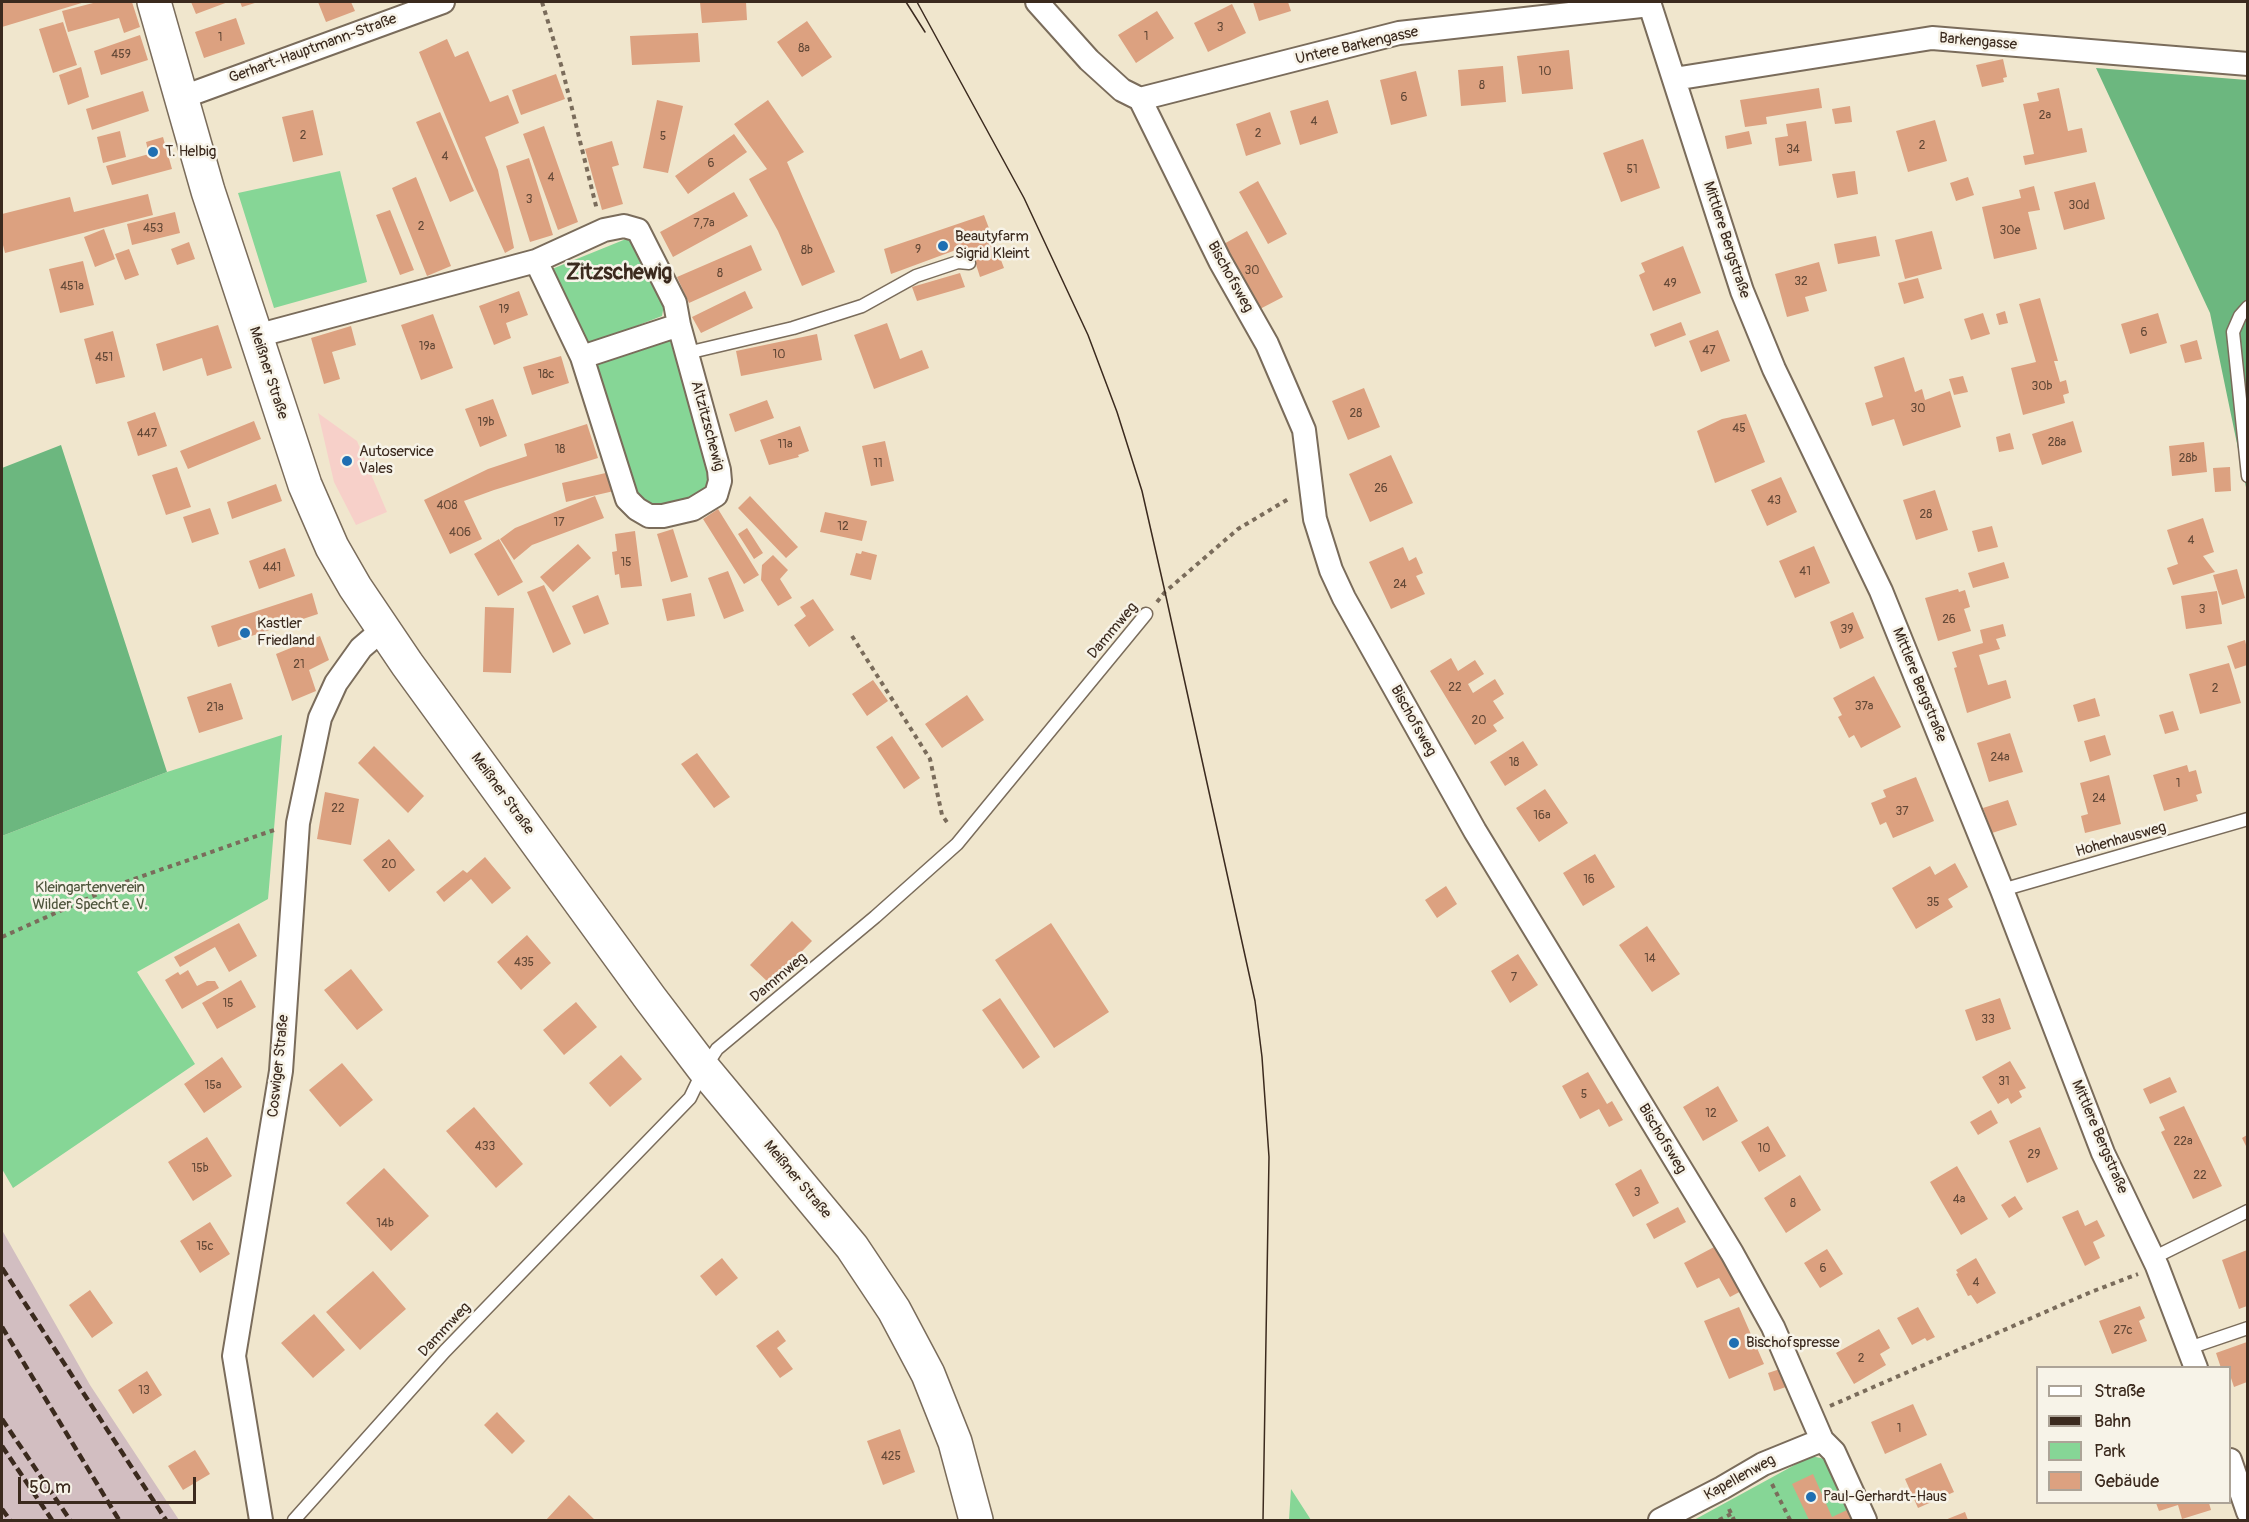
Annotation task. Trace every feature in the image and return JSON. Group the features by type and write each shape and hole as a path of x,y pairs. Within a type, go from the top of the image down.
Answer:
{"main road":[{"name":"Meißner Straße","path":"154,2 208,190 305,485 332,547 382,630 650,998 704,1069 852,1247 894,1310 928,1374 955,1442 976,1521"}],"street":[{"name":"Gerhart-Hauptmann-Straße","path":"183,97 443,2"},
{"path":"1037,2 1089,60 1122,90 1140,99"},
{"name":"Untere Barkengasse","path":"1140,99 1399,33 1649,3"},
{"name":"Mittlere Bergstraße","path":"1649,3 1735,274 1774,369 1881,591 2002,890 2103,1153 2155,1262 2192,1358"},
{"name":"Barkengasse","path":"1674,79 1932,38 2247,64"},
{"name":"Bischofsweg","path":"1140,99 1220,261 1267,344 1304,430 1314,519 1323,548 1344,598 1475,831 1732,1253 1773,1327 1822,1440 1834,1452 1865,1521"},
{"name":"Altzitzschewig","path":"256,336 536,261 604,230 624,226 638,230 675,303 719,470 720,481 716,495 693,509 663,516 649,516 627,499 582,357 536,261"},
{"path":"582,357 679,325"},
{"name":"Coswiger Straße","path":"261,1521 234,1356 281,1071 298,823 320,718 336,683 361,648 382,630"},
{"name":"Kapellenweg","path":"1660,1521 1763,1464 1822,1440"},
{"path":"2231,1465 2245,1498"}],"lane":[{"path":"687,353 793,328 862,306 916,276 958,262 969,263"},
{"path":"2247,307 2233,332 2247,476"},
{"name":"Dammweg","path":"294,1521 446,1351 690,1098 717,1049 876,917 960,840 1146,614"},
{"name":"Hohenhausweg","path":"2002,890 2247,819"},
{"path":"2155,1262 2247,1211"},
{"path":"2192,1358 2247,1328"}],"path":[{"path":"542,2 562,68 597,212 604,230"},
{"name":"Dammweg","path":"1146,614 1166,592 1238,529 1310,486"},
{"path":"852,636 930,759 942,815 960,840"},
{"path":"2,937 120,884 230,844 298,823"},
{"path":"1810,1414 2155,1262"},
{"path":"1763,1464 1790,1521"},
{"path":"1719,1521 1731,1514 1734,1521"}],"shaded area":[{"name":"Autoservice Vales","path":"318,413 357,441 387,512 356,525 334,482"},
{"path":"2,1230 90,1385 179,1520 2,1520"}],"green space":[{"path":"2096,68 2247,80 2247,492 2210,313"},
{"path":"340,171 367,282 274,308 238,193"},
{"path":"626,239 636,243 665,299 662,316 587,345 552,269"},
{"path":"670,340 712,481 705,496 653,507 635,497 594,372 599,364"},
{"path":"61,445 167,772 2,836 2,468"},
{"name":"Kleingartenverein Wilder Specht e. V.","path":"282,735 268,899 137,972 195,1064 13,1188 2,1169 2,836 167,772"},
{"path":"1811,1456 1825,1459 1851,1520 1694,1520"},
{"path":"1291,1489 1311,1520 1289,1520"}],"building":[{"path":"2,2 85,2 2,27"},
{"path":"97,2 132,2 140,27 124,33 119,18 68,32 62,11"},
{"path":"191,2 228,2 196,14"},
{"path":"240,2 258,2 242,7"},
{"path":"318,2 351,2 355,11 326,22"},
{"path":"700,2 746,2 747,20 702,23"},
{"path":"1253,2 1288,2 1291,11 1259,21"},
{"path":"1232,4 1246,33 1208,52 1194,23"},
{"path":"1157,11 1174,38 1136,63 1118,35"},
{"path":"236,18 245,44 204,58 195,32"},
{"path":"807,21 832,57 802,77 777,42"},
{"path":"63,22 77,65 53,73 39,29"},
{"path":"698,33 700,62 632,65 630,36"},
{"path":"140,35 148,60 101,75 94,51"},
{"path":"447,39 455,57 468,51 490,102 508,95 519,123 485,137 498,170 514,248 505,253 419,52"},
{"path":"1569,50 1573,89 1522,94 1517,56"},
{"path":"2003,59 2007,77 2003,78 2004,82 1982,87 1976,65"},
{"path":"1503,66 1506,102 1461,106 1458,70"},
{"path":"81,67 89,97 68,105 59,75"},
{"path":"1416,71 1427,116 1391,125 1380,80"},
{"path":"556,74 565,99 521,115 512,90"},
{"path":"1819,88 1822,108 1766,117 1767,124 1745,127 1740,100"},
{"path":"2059,88 2068,131 2082,128 2087,152 2025,165 2023,156 2034,154 2023,104 2039,101 2037,93"},
{"path":"143,91 149,111 92,130 86,109"},
{"path":"657,100 683,106 668,173 643,168"},
{"path":"768,100 804,152 787,162 835,272 802,286 778,231 749,179 767,169 734,124"},
{"path":"1328,100 1338,133 1300,145 1290,111"},
{"path":"1850,106 1852,122 1835,124 1832,109"},
{"path":"313,110 323,155 293,162 282,117"},
{"path":"440,112 474,191 450,202 416,122"},
{"path":"1270,112 1281,144 1246,156 1236,124"},
{"path":"1935,120 1947,161 1908,172 1896,131"},
{"path":"1806,121 1812,161 1779,166 1775,138 1788,136 1786,124"},
{"path":"544,126 578,222 558,230 523,134"},
{"path":"120,131 126,157 103,163 97,137"},
{"path":"1749,131 1752,144 1727,149 1725,136"},
{"path":"734,134 747,152 688,194 675,176"},
{"path":"163,137 172,169 112,185 106,166 149,154 146,142"},
{"path":"1643,139 1660,188 1621,202 1603,153"},
{"path":"612,141 619,165 612,167 623,204 602,210 585,149"},
{"path":"529,158 553,235 530,242 506,166"},
{"path":"1855,171 1858,194 1837,198 1832,174"},
{"path":"416,177 451,266 427,276 392,188"},
{"path":"1968,177 1974,195 1956,201 1950,183"},
{"path":"1258,181 1287,234 1268,244 1239,192"},
{"path":"2095,182 2105,219 2064,230 2054,192"},
{"path":"2034,186 2040,210 2028,212 2037,249 1994,259 1982,207 2021,198 2019,190"},
{"path":"734,192 748,216 673,257 660,232"},
{"path":"148,194 153,215 5,253 2,241 2,214 70,197 74,212"},
{"path":"390,210 414,270 400,275 376,215"},
{"path":"175,212 180,233 132,245 127,224"},
{"path":"984,215 1004,268 980,277 973,255 967,257 964,247 891,274 884,249"},
{"path":"104,229 115,259 95,267 84,237"},
{"path":"1247,231 1283,297 1258,310 1222,245"},
{"path":"1932,231 1942,269 1905,279 1895,240"},
{"path":"1876,236 1880,256 1838,264 1834,244"},
{"path":"189,242 195,259 177,265 171,249"},
{"path":"751,245 762,270 689,303 677,277"},
{"path":"1683,246 1701,293 1653,311 1639,275 1645,272 1641,263"},
{"path":"129,249 139,275 125,280 115,254"},
{"path":"83,261 94,305 60,313 49,269"},
{"path":"1819,262 1827,291 1805,297 1809,311 1787,317 1775,274"},
{"path":"960,273 965,287 917,301 912,287"},
{"path":"1918,278 1924,298 1904,304 1898,283"},
{"path":"519,291 528,315 506,323 511,338 494,345 479,306"},
{"path":"745,291 753,308 701,333 692,317"},
{"path":"2040,298 2058,361 2054,361 2060,382 2066,380 2069,393 2063,395 2065,403 2023,415 2011,368 2036,362 2019,304"},
{"path":"2005,311 2008,323 1999,325 1996,314"},
{"path":"1983,313 1990,334 1971,340 1964,319"},
{"path":"2158,313 2167,343 2130,354 2121,324"},
{"path":"433,314 453,368 421,380 401,325"},
{"path":"1681,322 1686,335 1655,347 1650,334"},
{"path":"887,323 900,359 922,350 929,368 874,389 854,335"},
{"path":"218,325 232,368 207,376 202,358 163,371 156,344"},
{"path":"351,326 356,345 332,352 340,379 324,384 311,338"},
{"path":"1718,330 1730,361 1701,372 1689,341"},
{"path":"113,331 125,377 96,384 84,339"},
{"path":"817,334 822,360 741,376 736,351"},
{"path":"2197,340 2202,359 2185,363 2180,345"},
{"path":"561,356 569,383 532,395 523,367"},
{"path":"1904,357 1915,392 1922,389 1925,400 1950,391 1961,427 1903,446 1894,419 1872,426 1865,403 1883,397 1874,367"},
{"path":"1963,376 1968,392 1954,395 1949,379"},
{"path":"1364,388 1380,427 1348,440 1332,401"},
{"path":"493,399 507,436 480,447 465,409"},
{"path":"767,400 774,418 735,432 729,414"},
{"path":"155,412 167,446 138,456 127,422"},
{"path":"1746,414 1765,462 1715,483 1697,431 1722,419"},
{"path":"254,421 261,439 188,469 180,451"},
{"path":"2073,421 2082,452 2042,465 2032,434"},
{"path":"587,424 598,458 464,501 482,539 450,554 424,500 488,469 527,456 524,444"},
{"path":"800,426 809,451 798,455 799,457 769,465 760,440"},
{"path":"2010,433 2014,449 1999,452 1996,437"},
{"path":"885,441 894,481 871,486 862,446"},
{"path":"2204,442 2207,472 2172,476 2169,446"},
{"path":"1391,455 1413,503 1370,522 1349,474"},
{"path":"177,467 191,507 166,515 152,475"},
{"path":"2230,467 2231,491 2215,492 2213,468"},
{"path":"610,472 614,491 566,502 562,483"},
{"path":"1781,477 1797,512 1767,526 1751,490"},
{"path":"276,484 282,501 232,519 227,502"},
{"path":"1935,490 1948,530 1916,540 1903,500"},
{"path":"595,496 604,518 532,545 514,560 500,539 515,528"},
{"path":"750,496 798,547 786,558 738,508"},
{"path":"210,508 219,534 192,543 183,517"},
{"path":"718,509 759,575 744,584 703,519"},
{"path":"825,512 867,521 862,541 820,532"},
{"path":"2203,518 2214,552 2203,556 2215,572 2173,585 2167,568 2178,564 2167,530"},
{"path":"1992,526 1998,547 1978,552 1972,531"},
{"path":"747,528 763,553 754,559 738,534"},
{"path":"673,529 688,577 671,582 657,534"},
{"path":"635,531 642,586 621,588 619,574 615,575 612,552 617,551 615,534"},
{"path":"499,539 523,582 498,596 474,554"},
{"path":"578,544 591,558 553,592 540,577"},
{"path":"1814,546 1830,583 1795,598 1779,561"},
{"path":"1403,547 1409,561 1416,557 1423,573 1416,576 1425,594 1391,609 1369,562"},
{"path":"285,548 295,576 259,589 249,561"},
{"path":"862,551 877,555 871,580 850,575 856,553 861,554"},
{"path":"773,555 788,570 780,579 792,598 778,606 761,580 762,565"},
{"path":"2004,562 2009,578 1973,588 1968,573"},
{"path":"2237,569 2245,598 2222,605 2213,575"},
{"path":"728,571 744,611 724,619 708,578"},
{"path":"544,585 571,644 553,653 527,592"},
{"path":"1958,589 1959,592 1965,590 1970,607 1964,609 1971,631 1938,641 1925,598"},
{"path":"2217,591 2222,624 2186,629 2181,596"},
{"path":"312,593 318,614 218,647 211,626"},
{"path":"691,593 695,616 667,621 662,599"},
{"path":"598,595 609,624 584,634 572,606"},
{"path":"813,599 834,630 809,647 794,625 806,616 800,607"},
{"path":"485,607 514,608 511,673 483,672"},
{"path":"1853,612 1864,638 1840,649 1830,622"},
{"path":"2003,624 2006,636 1996,639 2000,649 1979,655 1988,685 2006,680 2011,698 1967,713 1954,668 1957,667 1952,652 1983,643 1980,630"},
{"path":"320,636 329,660 309,670 316,691 292,701 276,654"},
{"path":"2245,640 2247,665 2235,669 2227,646"},
{"path":"1451,658 1458,671 1475,660 1484,674 1468,684 1473,693 1495,679 1504,694 1493,701 1504,718 1493,725 1497,731 1475,745 1430,671"},
{"path":"2229,663 2241,703 2200,714 2189,674"},
{"path":"1874,676 1901,727 1861,748 1854,735 1849,738 1838,717 1842,715 1833,698"},
{"path":"873,680 888,701 867,716 852,694"},
{"path":"231,683 243,719 199,733 187,697"},
{"path":"967,695 984,720 942,748 925,724"},
{"path":"2095,698 2100,716 2078,722 2073,705"},
{"path":"2173,711 2179,730 2165,734 2159,715"},
{"path":"2010,733 2023,772 1989,782 1977,743"},
{"path":"2105,735 2111,755 2090,762 2084,741"},
{"path":"892,736 920,778 904,789 876,747"},
{"path":"1523,741 1538,765 1505,786 1490,762"},
{"path":"374,746 424,796 408,813 358,763"},
{"path":"697,753 730,797 714,808 681,764"},
{"path":"2187,765 2189,772 2196,770 2202,793 2196,795 2198,801 2164,811 2153,775"},
{"path":"2109,775 2121,824 2085,833 2081,816 2088,814 2080,783"},
{"path":"1916,777 1934,821 1893,838 1886,822 1880,825 1871,803 1886,797 1883,790"},
{"path":"1545,789 1568,823 1539,842 1516,808"},
{"path":"325,792 359,799 351,845 317,839"},
{"path":"2008,800 2017,825 1992,833 1983,808"},
{"path":"389,839 415,870 389,892 363,860"},
{"path":"1595,854 1615,887 1583,906 1563,873"},
{"path":"485,857 511,888 492,904 471,879 444,902 436,892 463,870 467,873"},
{"path":"1955,863 1968,887 1948,899 1953,907 1916,929 1892,888 1930,866 1935,875"},
{"path":"1446,886 1457,904 1437,918 1425,900"},
{"path":"792,921 812,941 770,984 750,965"},
{"path":"239,923 257,956 229,972 215,947 180,967 174,957"},
{"path":"1051,923 1109,1012 1054,1048 995,960"},
{"path":"1647,926 1680,974 1652,992 1619,945"},
{"path":"527,935 551,963 521,990 497,962"},
{"path":"1518,954 1538,985 1510,1003 1491,971"},
{"path":"351,969 383,1010 357,1030 324,990"},
{"path":"188,970 197,986 207,981 215,981 219,988 182,1009 165,980 178,972 180,975"},
{"path":"241,980 256,1007 217,1029 202,1003"},
{"path":"1000,998 1040,1057 1023,1069 982,1010"},
{"path":"2000,998 2011,1029 1976,1041 1965,1010"},
{"path":"576,1002 597,1027 564,1055 543,1030"},
{"path":"621,1055 642,1079 610,1107 589,1083"},
{"path":"222,1057 242,1087 204,1113 184,1084"},
{"path":"2010,1061 2026,1088 2019,1091 2022,1097 2011,1104 2008,1098 1998,1104 1982,1077"},
{"path":"342,1063 373,1100 340,1127 309,1090"},
{"path":"1588,1072 1607,1104 1612,1101 1623,1120 1609,1127 1599,1109 1580,1119 1562,1086"},
{"path":"2170,1077 2177,1092 2150,1104 2143,1089"},
{"path":"1718,1086 1738,1121 1703,1141 1683,1107"},
{"path":"2184,1106 2222,1186 2193,1199 2161,1132 2165,1130 2159,1117"},
{"path":"474,1107 523,1164 496,1188 446,1131"},
{"path":"1991,1110 1998,1123 1978,1135 1970,1122"},
{"path":"1768,1126 1786,1156 1759,1172 1741,1142"},
{"path":"2040,1127 2058,1169 2027,1183 2009,1141"},
{"path":"2247,1135 2247,1145 2246,1146 2242,1138"},
{"path":"207,1137 232,1176 193,1201 168,1162"},
{"path":"1957,1166 1988,1219 1961,1235 1930,1182"},
{"path":"384,1168 429,1216 391,1251 346,1203"},
{"path":"1641,1169 1659,1203 1633,1217 1615,1184"},
{"path":"1800,1175 1821,1210 1786,1233 1764,1198"},
{"path":"2015,1196 2023,1209 2009,1218 2001,1205"},
{"path":"1678,1207 1686,1222 1654,1239 1646,1224"},
{"path":"2078,1210 2085,1226 2097,1220 2105,1236 2093,1242 2100,1258 2085,1266 2062,1217"},
{"path":"210,1222 230,1254 200,1273 180,1241"},
{"path":"1716,1246 1745,1289 1730,1297 1719,1278 1697,1288 1684,1263"},
{"path":"1827,1249 1843,1274 1820,1288 1804,1263"},
{"path":"2247,1250 2247,1306 2239,1309 2222,1260"},
{"path":"722,1258 738,1278 716,1296 700,1276"},
{"path":"1976,1258 1996,1293 1977,1304 1971,1295 1968,1296 1956,1274 1958,1273 1956,1270"},
{"path":"373,1271 406,1309 360,1350 326,1312"},
{"path":"90,1290 113,1323 92,1338 69,1305"},
{"path":"2140,1306 2145,1318 2139,1321 2147,1341 2112,1354 2099,1321"},
{"name":"Bischofspresse","path":"1739,1307 1764,1364 1729,1379 1704,1321"},
{"path":"1918,1307 1935,1337 1927,1341 1925,1338 1912,1345 1897,1318"},
{"path":"314,1314 345,1350 313,1378 281,1343"},
{"path":"1879,1329 1890,1348 1880,1354 1886,1365 1854,1384 1836,1353"},
{"path":"778,1330 786,1341 777,1348 793,1369 780,1378 756,1346"},
{"path":"2247,1342 2247,1382 2234,1387 2231,1366 2220,1366 2216,1353"},
{"path":"1783,1368 1789,1386 1774,1391 1768,1373"},
{"path":"147,1371 162,1395 133,1414 118,1390"},
{"path":"1913,1404 1927,1435 1885,1454 1871,1422"},
{"path":"497,1412 525,1441 512,1454 484,1425"},
{"path":"900,1429 915,1472 883,1485 867,1441"},
{"path":"195,1450 210,1474 183,1490 168,1466"},
{"path":"1941,1463 1954,1492 1918,1508 1905,1479"},
{"name":"Paul-Gerhardt-Haus","path":"1813,1474 1832,1517 1847,1510 1851,1520 1809,1520 1792,1484"},
{"path":"569,1495 595,1520 546,1520"},
{"path":"2156,1504 2209,1504 2211,1510 2182,1519 2178,1505 2159,1511"},
{"path":"1965,1512 1968,1520 1945,1520"}],"tram line":[{"path":"906,2 925,32"},
{"path":"917,2 1024,198 1088,335 1117,412 1142,491 1255,1001 1262,1057 1269,1157 1263,1520"}],"railway":[{"path":"2,1268 166,1520"},
{"path":"2,1327 119,1520"},
{"path":"2,1419 70,1520"},
{"path":"2,1446 52,1520"},
{"path":"2,1509 10,1520"}],"place":[{"name":"T. Helbig","path":"153,152"},
{"name":"Beautyfarm Sigrid Kleint","path":"943,246"},
{"name":"Autoservice Vales","path":"347,461"},
{"name":"Kastler Friedland","path":"245,633"},
{"name":"Bischofspresse","path":"1734,1343"},
{"name":"Paul-Gerhardt-Haus","path":"1811,1497"}],"district":[{"name":"Zitzschewig","path":"619,274"}]}
